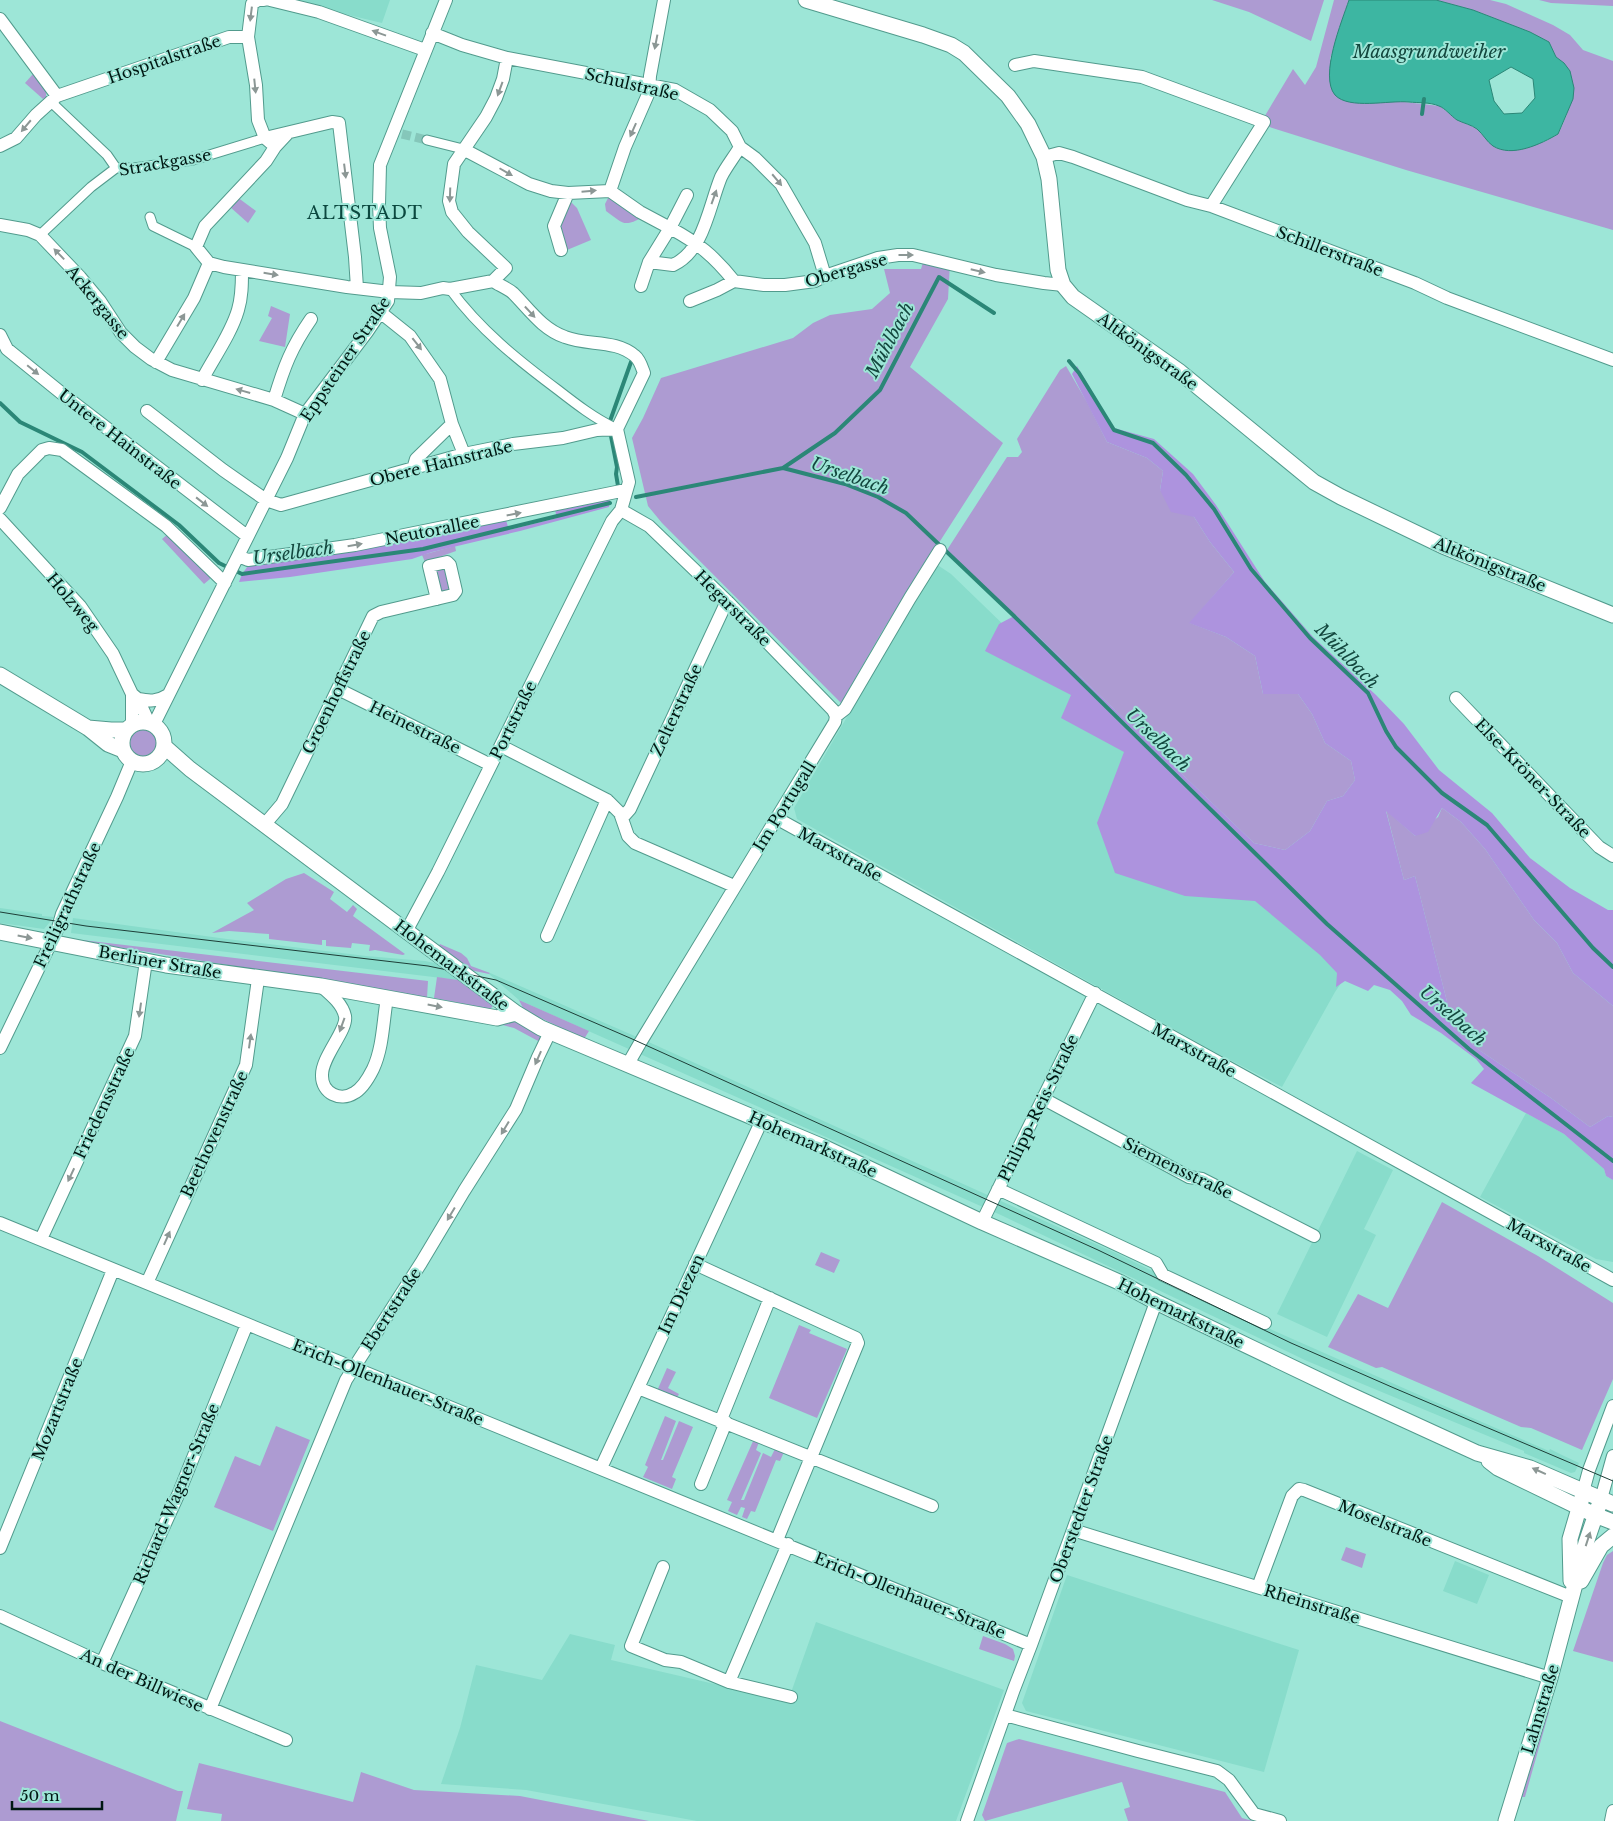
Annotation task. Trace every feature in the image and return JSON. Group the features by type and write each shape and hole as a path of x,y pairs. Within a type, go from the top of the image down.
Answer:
{"street":[{"path":"196,247 206,226 266,161 270,142 258,120 256,85 248,37 252,4 258,0 264,0"},
{"path":"270,0 319,12 425,50"},
{"path":"390,292 390,277 380,228 380,165 398,132 425,50 446,0"},
{"path":"610,191 625,147 649,92 650,76 664,0"},
{"name":"Altkönigstraße","path":"806,0 931,37 963,52 1008,96 1028,124 1044,157 1049,179 1057,263 1064,285 1073,297 1180,372 1314,482 1358,506 1443,546 1613,615"},
{"path":"0,19 53,99 107,155 116,168"},
{"name":"Schulstraße","path":"432,33 462,45 508,58 675,90 710,110 732,131 740,148"},
{"name":"Hospitalstraße","path":"0,146 16,138 53,99 229,37 248,37"},
{"path":"150,217 153,226 196,247 209,263 242,270 390,292 421,293 493,281 506,268 468,232 452,212 449,201 454,164 486,117 496,98 508,58"},
{"path":"1015,65 1034,62 1142,77 1264,122 1211,206"},
{"path":"270,142 288,133 332,122 339,123 355,258 356,288"},
{"path":"427,140 463,150 529,184 551,191 568,193 610,191 640,212 696,242 721,264 734,281 690,301"},
{"name":"Strackgasse","path":"40,235 91,187 116,168 134,168 193,160 270,142"},
{"path":"649,262 673,265 688,256 701,233 722,176 740,148 755,158 781,184 815,243 825,276"},
{"name":"Schillerstraße","path":"1044,157 1059,153 1073,157 1187,200 1211,206 1415,283 1446,298 1613,360"},
{"path":"561,250 554,226 568,193"},
{"path":"642,286 649,262 670,228 687,194"},
{"path":"0,225 28,230 40,235"},
{"name":"Ackergasse","path":"40,235 100,301 121,333 135,347 156,362 172,370 202,380 274,400 305,414"},
{"name":"Obergasse","path":"734,281 764,285 815,282 825,276 878,258 913,255 996,275 1064,285"},
{"path":"156,362 194,298 209,263"},
{"path":"202,380 233,324 241,297 242,270"},
{"path":"450,289 465,310 520,362 598,420 618,429 644,373 632,354 608,343 566,338 550,329 535,317 511,291 493,281"},
{"name":"Eppsteiner Straße","path":"152,724 287,458 305,414 388,301 390,292"},
{"path":"380,312 410,336 440,379 452,424 464,454"},
{"path":"274,400 283,370 293,347 311,319"},
{"name":"Untere Hainstraße","path":"0,335 7,349 65,396 248,536"},
{"path":"147,411 222,470 266,500"},
{"path":"413,469 416,459 452,424"},
{"name":"Obere Hainstraße","path":"266,500 281,504 464,454 513,444 563,438 597,430 618,429"},
{"name":"Portstraße","path":"406,930 434,880 612,521 621,510 629,482 618,429"},
{"path":"0,508 18,474 42,450 49,448 62,450 166,526 232,568"},
{"name":"Neutorallee","path":"232,568 248,560 325,550 626,490"},
{"name":"Hegarstraße","path":"621,510 649,526 727,601 833,710 836,716"},
{"name":"Holzweg","path":"0,519 80,606 112,654 152,724"},
{"name":"Im Portugall","path":"628,1064 832,727 836,716 845,709 940,550"},
{"name":"Groenhoffstraße","path":"265,824 282,804 374,616 381,612 437,599"},
{"name":"Zelterstraße","path":"622,818 630,809 727,601"},
{"path":"0,675 88,728 108,744 146,764 161,752 163,736 152,724 144,722 111,730 88,728"},
{"name":"Heinestraße","path":"338,689 491,765"},
{"path":"135,697 149,701 160,700 168,695"},
{"name":"Holzweg","path":"129,727 135,697"},
{"name":"Else-Kröner-Straße","path":"1456,698 1599,847 1613,856"},
{"path":"128,755 122,738 129,727"},
{"path":"501,746 606,800 617,808 628,836 635,843 734,886"},
{"name":"Hohemarkstraße","path":"161,752 190,769 265,824 516,1013 550,1032 821,1146 982,1222 1119,1282 1156,1302 1346,1394 1478,1453 1530,1468 1607,1502"},
{"name":"Freiligrathstraße","path":"0,1048 50,942 128,755"},
{"path":"547,936 606,800"},
{"name":"Marxstraße","path":"776,818 1613,1280"},
{"name":"Berliner Straße","path":"0,932 146,961 321,986 497,1018 516,1013"},
{"name":"Friedensstraße","path":"41,1239 135,1036 146,961"},
{"name":"Beethovenstraße","path":"147,1283 246,1064 258,978"},
{"path":"321,986 340,1005 345,1017 344,1024 324,1063 321,1075 324,1087 329,1093 338,1097 356,1093 373,1069 381,1040 387,998"},
{"name":"Philipp-Reis-Straße","path":"982,1222 1095,993"},
{"name":"Ebertstraße","path":"210,1710 346,1380 516,1109 550,1032"},
{"name":"Siemensstraße","path":"1042,1098 1190,1177 1202,1179 1314,1236"},
{"name":"Im Diezen","path":"601,1468 762,1120"},
{"name":"Hohemarkstraße","path":"998,1189 1156,1263 1163,1275 1265,1323"},
{"name":"Erich-Ollenhauer-Straße","path":"0,1222 113,1270 354,1366 1032,1645"},
{"path":"695,1264 856,1338 858,1343 812,1458 729,1682"},
{"name":"Mozartstraße","path":"0,1548 113,1270"},
{"path":"701,1484 770,1298"},
{"name":"Oberstedter Straße","path":"968,1821 1156,1302"},
{"name":"Richard-Wagner-Straße","path":"102,1663 178,1495 247,1324"},
{"path":"638,1388 932,1506"},
{"path":"1583,1492 1589,1470 1613,1406"},
{"name":"Hohemarkstraße","path":"1478,1453 1498,1468 1579,1508 1613,1522"},
{"path":"1607,1502 1613,1456"},
{"name":"Moselstraße","path":"1258,1587 1292,1496 1299,1489 1571,1597"},
{"name":"Lahnstraße","path":"1571,1597 1570,1539 1583,1492"},
{"name":"Lahnstraße","path":"1506,1821 1550,1678 1595,1515 1607,1502"},
{"name":"Rheinstraße","path":"1073,1530 1550,1678"},
{"name":"Lahnstraße","path":"1571,1597 1601,1546 1613,1536"},
{"path":"663,1567 632,1646 664,1660 681,1662 729,1682 791,1697"},
{"name":"An der Billwiese","path":"0,1616 210,1710 286,1740"},
{"path":"1005,1715 1217,1771 1228,1780 1254,1814 1280,1821"},
{"path":"1611,1821 1613,1811"}],"shaded area":[{"path":"286,0 390,0 382,23"},
{"path":"1212,0 1324,0 1311,41 1249,12"},
{"path":"1334,0 1349,0 1330,59 1361,103 1396,101 1440,106 1457,120 1476,128 1493,146 1521,149 1546,141 1558,134 1567,114 1564,63 1556,57 1549,42 1530,32 1473,10 1436,0 1490,0 1506,4 1553,25 1570,35 1583,50 1613,61 1613,230 1406,170 1260,124 1293,69 1305,85 1316,67"},
{"path":"1539,0 1613,0 1613,6 1551,3"},
{"path":"33,74 46,89 46,97 43,99 25,83"},
{"path":"610,194 643,217 627,223 616,219 606,211 605,204"},
{"path":"237,197 256,211 248,223 229,206"},
{"path":"570,201 577,208 591,240 567,250 559,229"},
{"path":"924,259 950,263 948,299 910,367 1003,443 883,630 841,703 662,523 648,506 632,438 661,378 793,338 813,323 830,315 872,309 890,293 884,269 921,269"},
{"path":"271,306 290,314 285,347 259,341 272,318 268,316"},
{"path":"1066,366 1107,442 1147,458 1163,471 1160,490 1194,517 1210,542 1234,572 1190,623 1226,637 1255,656 1263,694 1298,694 1312,714 1325,743 1351,761 1355,780 1343,796 1327,801 1310,831 1285,850 1254,843 947,550 1007,457 1018,457 1022,452 1017,439 1060,370"},
{"path":"1077,366 1114,428 1154,439 1193,474 1216,505 1265,582 1313,637 1376,695 1404,724 1439,770 1492,813 1530,858 1570,888 1608,910 1613,910 1613,1006 1573,973 1557,943 1534,920 1485,849 1461,822 1442,808 1428,832 1415,836 1386,811 1404,880 1415,876 1454,1029 1479,1050 1551,1098 1590,1127 1608,1116 1613,1117 1613,1180 1606,1176 1604,1169 1564,1134 1471,1083 1484,1069 1476,1059 1441,1033 1411,1015 1402,1001 1390,990 1374,985 1368,991 1345,981 1336,987 1337,973 1320,955 1255,901 1185,896 1115,873 1097,823 1124,752 1061,718 1071,695 985,651 999,624 1016,615 1254,843 1285,850 1310,831 1327,801 1343,796 1355,780 1351,761 1325,743 1312,714 1298,694 1263,694 1255,656 1226,637 1189,623 1234,572 1210,542 1194,517 1171,512 1160,490 1163,471 1147,458 1107,442 1072,374"},
{"path":"610,499 609,507 432,552 412,559 290,577 239,582 248,566 506,520 509,530 557,518 555,510"},
{"path":"168,534 210,575 210,579 204,584 162,539"},
{"path":"455,546 456,551 425,562 422,555"},
{"path":"936,564 951,574 1354,964 1335,992 1282,1087 1213,1051 797,819 794,808"},
{"path":"445,566 452,589 440,595 433,568"},
{"path":"142,729 150,731 156,736 159,743 157,752 151,759 137,758 128,746 128,739 132,733"},
{"path":"1442,808 1461,822 1485,849 1534,920 1557,943 1573,973 1613,1006 1613,1117 1608,1116 1590,1127 1551,1098 1479,1050 1454,1029 1415,876 1404,880 1386,810 1415,836 1438,817"},
{"path":"304,873 334,892 330,899 347,912 353,905 357,909 353,916 405,954 369,951 370,945 352,943 351,948 326,946 326,940 322,940 322,945 269,939 269,934 229,931 212,933 254,910 247,903 286,879"},
{"path":"0,908 54,917 44,929 0,923"},
{"path":"73,918 366,956 425,961 439,964 458,980 71,933"},
{"path":"81,941 428,981 427,998"},
{"path":"440,944 461,953 467,958 471,966 490,973 470,970 438,947"},
{"path":"490,973 653,1044 1118,1254 1268,1328 1549,1451 1550,1449 1579,1463 1575,1472 1571,1473 1524,1453 1524,1451 1307,1361 1003,1216 519,1000"},
{"path":"437,977 458,980 493,1006 490,1009 434,998"},
{"path":"519,1000 589,1031 584,1039 524,1010"},
{"path":"515,1020 543,1035 540,1042 514,1028 499,1024"},
{"path":"1526,1113 1564,1134 1604,1169 1606,1176 1613,1180 1613,1262 1596,1259 1480,1197"},
{"path":"1357,1151 1393,1170 1364,1229 1376,1235 1327,1337 1277,1314"},
{"path":"1442,1202 1538,1256 1613,1303 1613,1379 1582,1450 1531,1428 1521,1427 1382,1367 1376,1368 1328,1347 1358,1294 1388,1308"},
{"path":"821,1252 840,1260 834,1273 815,1265"},
{"path":"799,1325 811,1330 809,1333 847,1349 817,1418 769,1398"},
{"path":"667,1368 676,1372 668,1388 679,1394 676,1399 657,1391"},
{"path":"665,1416 676,1421 661,1460 663,1460 679,1421 693,1427 672,1477 676,1479 672,1489 643,1477 648,1467 645,1465"},
{"path":"276,1426 310,1440 273,1531 214,1507 235,1456 260,1466"},
{"path":"754,1439 759,1442 756,1450 761,1453 741,1500 744,1500 763,1453 771,1457 775,1449 784,1452 780,1461 776,1460 755,1512 751,1511 747,1519 742,1517 745,1508 741,1507 737,1515 728,1511 732,1502 727,1500"},
{"path":"1346,1547 1366,1554 1362,1568 1341,1560"},
{"path":"1613,1551 1613,1662 1573,1651 1603,1563 1607,1555"},
{"path":"1455,1561 1489,1575 1477,1604 1443,1591"},
{"path":"1067,1575 1299,1650 1264,1772 1026,1711 1022,1703"},
{"path":"816,1622 1004,1690 956,1821 697,1821 526,1790 441,1784 460,1728 476,1665 542,1680 570,1634 615,1645 611,1660 788,1701"},
{"path":"983,1636 1013,1649 1014,1661 979,1649"},
{"path":"1548,1708 1549,1712 1525,1797 1522,1797"},
{"path":"0,1721 178,1791 183,1791 176,1821 0,1821"},
{"path":"1019,1739 1225,1792 1242,1818 1253,1821 1128,1821 1124,1809 1130,1807 1122,1782 985,1821 982,1815 1007,1743"},
{"path":"199,1763 353,1802 361,1772 414,1790 520,1796 649,1821 221,1821 222,1814 187,1809"}],"water":[{"name":"Maasgrundweiher","path":"1349,0 1436,0 1473,10 1530,32 1549,42 1556,57 1570,71 1574,88 1573,99 1558,134 1535,145 1509,151 1493,146 1475,128 1457,120 1444,108 1435,105 1401,102 1359,103 1341,100 1335,95 1329,75 1333,48","holes":["1511,67 1533,79 1535,98 1522,113 1504,114 1494,101 1489,80"]}],"waterway":[{"path":"1422,114 1424,99"},
{"name":"Mühlbach","path":"783,468 835,433 880,390 939,277 994,313"},
{"name":"Mühlbach","path":"1069,361 1079,373 1114,430 1153,443 1186,475 1214,509 1251,569 1310,638 1368,693 1386,731 1396,747 1442,793 1487,825 1593,948 1613,967"},
{"name":"Mühlbach","path":"610,421 631,362"},
{"name":"Urselbach","path":"0,403 20,422 82,452 179,525 219,563 242,574 423,549 610,503"},
{"name":"Mühlbach","path":"611,436 617,467 618,486"},
{"name":"Urselbach","path":"636,497 783,468 845,484 878,497 906,513 1014,616 1327,924 1469,1049 1613,1161"}],"tunnel":[{"path":"402,134 427,140"}],"tram line":[{"path":"0,912 86,926 428,966 496,980 630,1038 1098,1250 1291,1343 1613,1481"}],"district":[{"name":"ALTSTADT","path":"365,213"}]}
